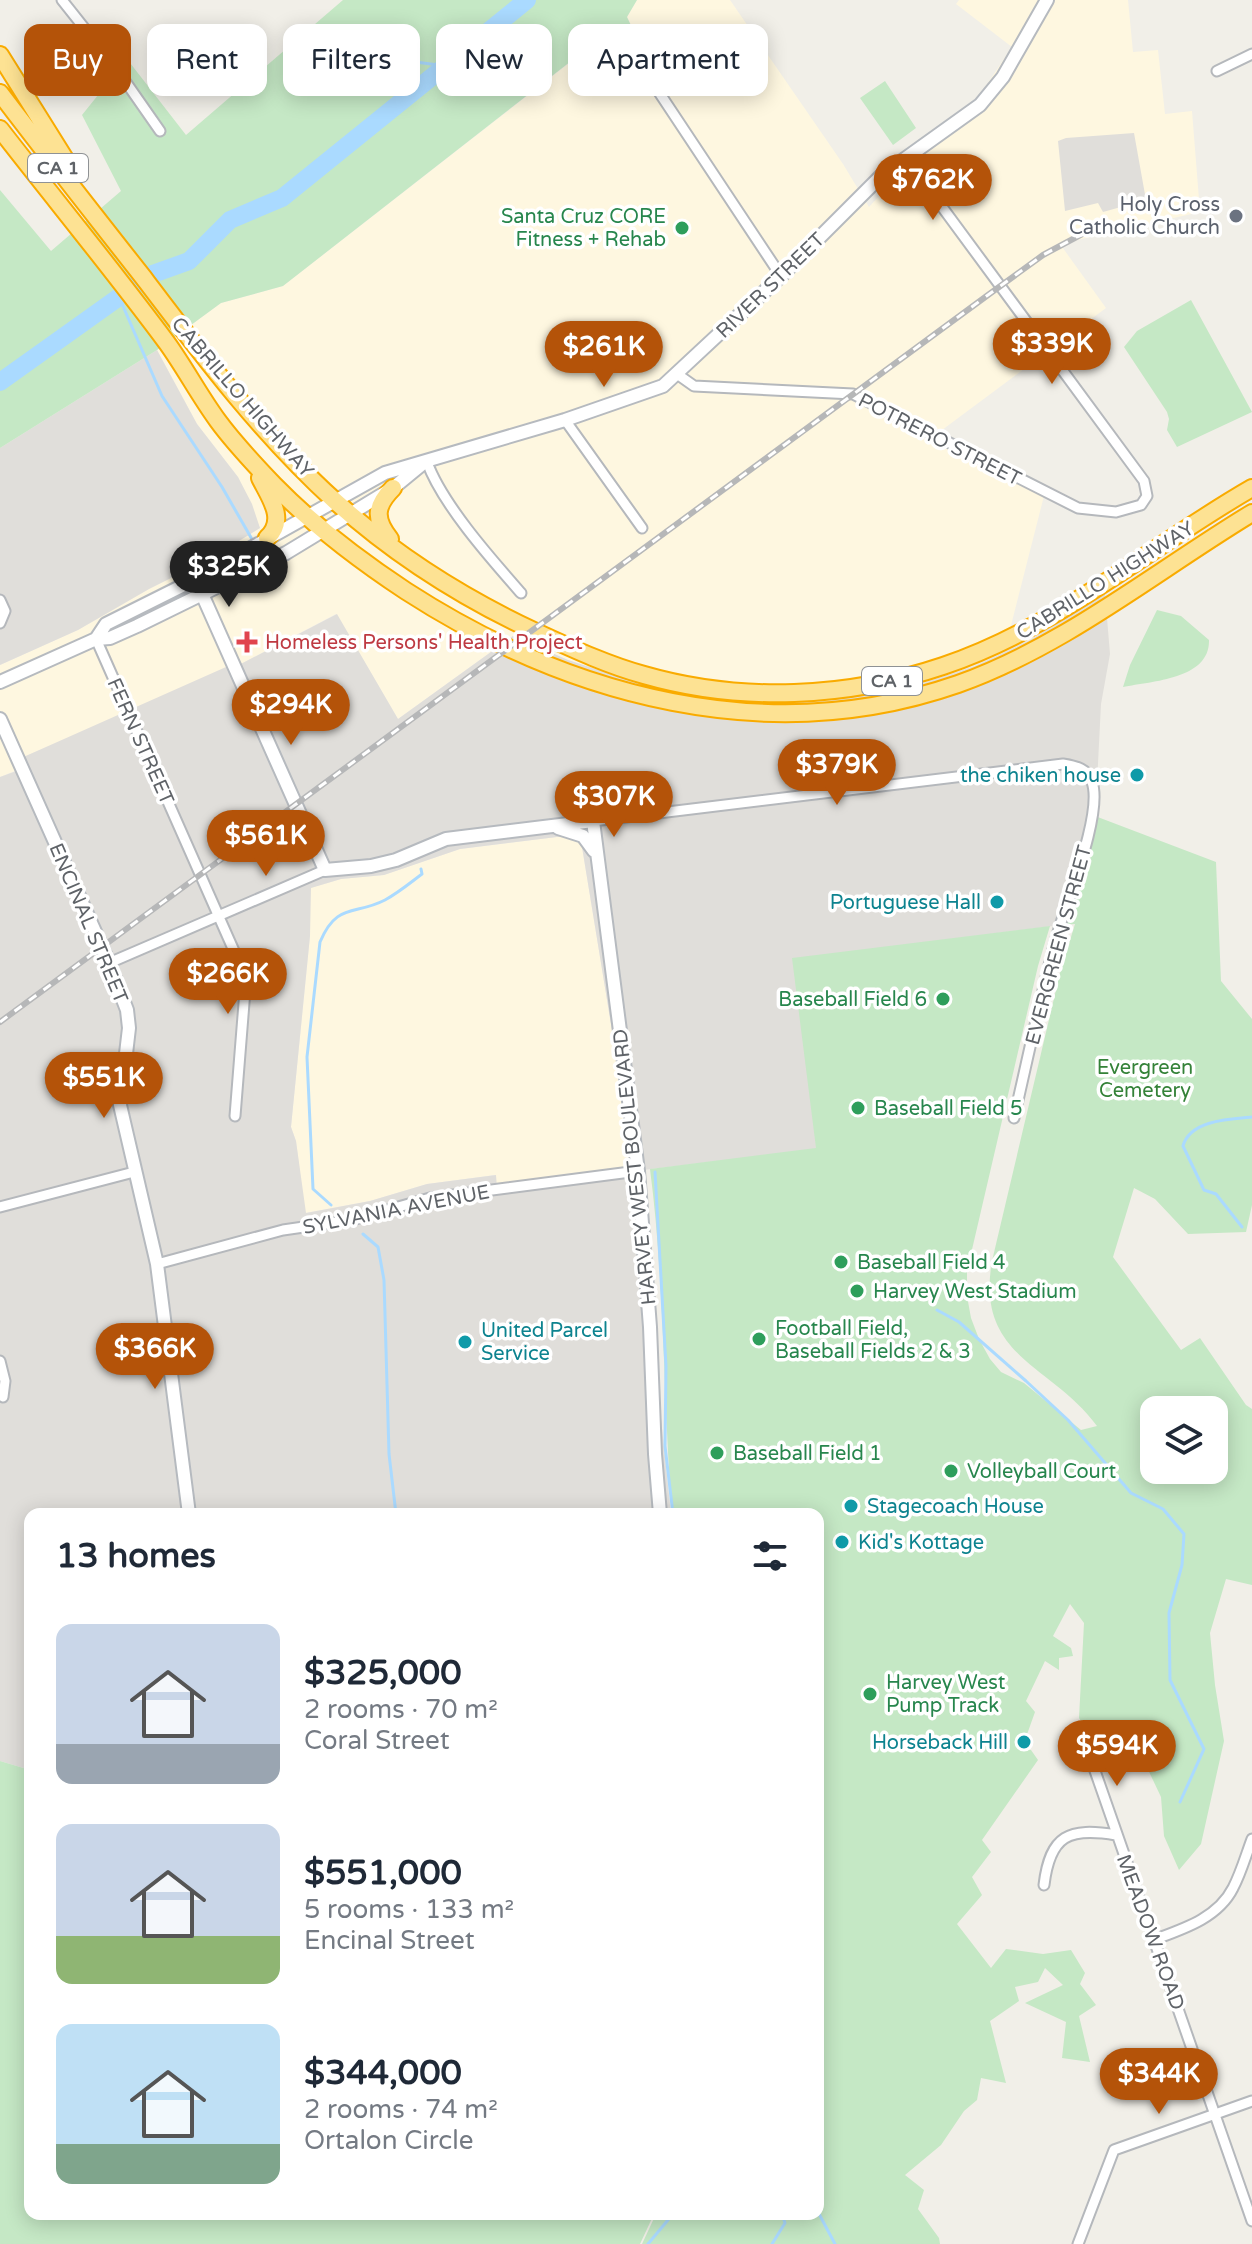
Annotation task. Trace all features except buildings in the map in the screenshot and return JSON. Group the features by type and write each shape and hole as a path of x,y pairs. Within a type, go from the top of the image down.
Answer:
{"highway":[{"path":"0,55 112,238"},
{"name":"CABRILLO HIGHWAY","path":"0,93 182,329 268,433 335,500 403,555 497,613 564,645 625,669 667,681 731,691 819,691 862,687 915,675 996,645 1046,620 1252,488"},
{"name":"CABRILLO HIGHWAY","path":"0,132 166,342 221,426 306,516 362,561 435,609 492,641 615,688 679,705 733,712 799,714 854,709 907,699 1000,667 1059,636 1252,513"},
{"path":"250,459 277,516 276,528 267,538"},
{"path":"393,488 380,505 377,518 403,555"}],"street":[{"path":"62,0 116,68 160,131"},
{"name":"RIVER STREET","path":"96,639 106,624 194,580 395,469 424,464 663,386 781,276 881,176 980,105 993,91 1047,0"},
{"path":"1217,71 1252,54"},
{"path":"662,96 781,276"},
{"name":"POTRERO STREET","path":"677,374 694,386 853,394 1078,508 1128,511 1141,505 1147,496 1144,481 906,158"},
{"path":"565,420 642,528"},
{"path":"424,464 489,557 521,593"},
{"name":"RIVER STREET","path":"0,682 96,639 110,638 286,553 393,488 424,464"},
{"path":"202,594 325,870"},
{"path":"0,600 5,614 0,623"},
{"name":"FERN STREET","path":"96,639 246,978 235,1116"},
{"name":"ENCINAL STREET","path":"0,719 127,1010 129,1028 120,1105 157,1264 188,1508"},
{"name":"EVERGREEN STREET","path":"593,821 1063,764 1087,773 1093,784 1094,804 1086,844 1054,947 1014,1118"},
{"path":"109,963 325,870 371,866 396,860 446,839 593,821"},
{"name":"HARVEY WEST BOULEVARD","path":"593,821 638,1171 660,1508"},
{"path":"551,826 583,836 591,843 599,862"},
{"name":"SYLVANIA AVENUE","path":"157,1264 283,1230 352,1220 430,1198 638,1171"},
{"path":"0,1207 134,1172"},
{"path":"0,1361 5,1381 3,1397"},
{"path":"1087,1741 1116,1835"},
{"name":"MEADOW ROAD","path":"1044,1885 1051,1850 1063,1838 1079,1831 1116,1835 1252,2221"},
{"path":"1153,1940 1187,1928 1217,1908 1233,1890 1252,1839"},
{"path":"1078,2244 1114,2150 1252,2101"}],"shaded area":[{"path":"637,0 730,0 747,24 630,24 627,17"},
{"path":"959,0 1128,0 1133,52 1158,50 1165,114 1192,111 1200,212 1060,244 1106,308 938,433 1046,488 1004,653 944,677 883,693 826,701 770,703 714,699 660,690 568,660 513,636 398,719 336,614 237,666 19,759 22,768 0,777 0,665 78,630 260,528 238,477 197,424 157,350 221,303 283,286 527,96 552,96 552,77 568,64 568,96 768,96 768,55 869,207 926,145 975,102 1012,47 956,4"},
{"path":"1134,133 1146,200 1103,212 1098,203 1065,211 1058,141"},
{"path":"157,350 197,424 238,477 260,528 78,630 0,665 0,448"},
{"path":"1105,594 1110,654 1101,704 1095,823 1061,925 793,959 817,1149 635,1171 670,1508 24,1508 24,1768 0,1761 0,777 22,769 19,759 235,663 237,666 337,614 398,719 513,636 568,660 660,690 743,702 826,701 914,686 975,666 1030,640","holes":["565,836 578,841 582,847 635,1171 497,1188 496,1175 427,1184 370,1201 306,1213 296,1141 291,1127 310,936 311,888 341,879 384,875 460,849"]},
{"path":"565,836 578,841 582,847 635,1171 497,1189 495,1175 427,1184 370,1201 305,1213 296,1141 291,1127 310,936 310,888 341,879 384,875 460,849"}],"green space":[{"path":"343,0 637,0 627,17 630,24 568,24 568,63 552,76 552,24 436,24 436,96 526,96 283,286 221,303 157,350 0,448 0,190 51,251 121,191 82,115 97,96 131,96 131,64 147,85 147,96 156,96 186,135 231,96 267,96 267,65 283,52 283,96 420,96 420,24 315,24"},
{"path":"885,81 916,128 893,145 860,98"},
{"path":"1191,300 1252,412 1177,447 1167,430 1167,412 1124,347 1137,331"},
{"path":"1157,610 1181,616 1209,640 1207,653 1200,663 1178,676 1123,687 1130,665"},
{"name":"Evergreen Cemetery","path":"1095,816 1216,862 1221,981 1252,1019 1252,1205 1246,1232 1188,1234 1155,1199 1134,1188 1113,1257 1181,1350 1200,1338 1246,1405 1252,1409 1252,1585 1226,1579 1210,1633 1224,1741 1201,1844 1179,1870 1164,1836 1161,1797 1143,1759 1125,1745 1099,1751 1079,1718 1084,1623 1070,1604 1053,1636 1071,1648 1073,1656 1059,1658 1059,1670 1045,1661 1026,1701 1035,1712 1025,1740 1016,1737 1018,1748 1031,1750 1038,1760 982,1840 991,1852 972,1877 982,1895 957,1924 991,1968 1006,1949 1043,1954 1071,1950 1085,1973 1080,1984 1096,2005 1079,2016 1090,2062 1062,2058 1066,2022 1025,2003 1063,1985 1045,1968 1038,1982 1015,1987 1019,2001 990,2021 1006,2083 981,2078 977,2100 964,2111 941,2145 905,2175 924,2190 918,2209 940,2244 642,2244 653,2220 824,2220 824,1508 672,1508 658,1255 650,1169 816,1148 792,958 1050,926 967,1271 967,1296 979,1339 1001,1372 1024,1383 1081,1430 1097,1426 1079,1405 1021,1357 1006,1339 995,1319 990,1293 992,1261 1060,973 1075,924 1061,925"},
{"path":"0,1761 24,1768 24,2220 651,2220 640,2244 0,2244"}],"waterway":[{"path":"0,382 150,275 189,261 230,220 282,198 527,0"},
{"path":"420,63 436,65"},
{"path":"119,297 162,396 222,487 253,541"},
{"path":"331,1205 313,1189 307,1057 320,942 326,929 340,915 390,897 422,874 421,869"},
{"path":"1242,1227 1216,1194 1204,1190 1183,1146 1187,1137 1202,1126 1252,1117"},
{"path":"655,1172 666,1366 665,1446 672,1508"},
{"path":"363,1234 378,1247 384,1280 389,1454 395,1508"},
{"path":"937,1310 959,1322 1026,1381 1068,1420 1131,1493 1163,1509 1184,1534 1182,1565 1169,1613 1170,1680 1204,1749 1180,1802"},
{"path":"648,2244 668,2220"},
{"path":"772,2244 784,2220"},
{"path":"822,2220 835,2244"}],"railway":[{"path":"0,1022 988,295 1043,255 1086,232"}],"place":[{"name":"Holy Cross Catholic Church","path":"1236,216"},
{"name":"Santa Cruz CORE Fitness + Rehab","path":"682,228"},
{"name":"Homeless Persons' Health Project","path":"247,642"},
{"name":"the chiken house","path":"1137,775"},
{"name":"Portuguese Hall","path":"997,902"},
{"name":"Baseball Field 6","path":"943,999"},
{"name":"Baseball Field 5","path":"858,1108"},
{"name":"Baseball Field 4","path":"841,1262"},
{"name":"Harvey West Stadium","path":"857,1291"},
{"name":"Football Field, Baseball Fields 2 & 3","path":"759,1339"},
{"name":"United Parcel Service","path":"465,1342"},
{"name":"Baseball Field 1","path":"717,1453"},
{"name":"Volleyball Court","path":"951,1471"},
{"name":"Stagecoach House","path":"851,1506"},
{"name":"Kid's Kottage","path":"842,1542"},
{"name":"Harvey West Pump Track","path":"870,1694"},
{"name":"Horseback Hill","path":"1024,1742"}]}
